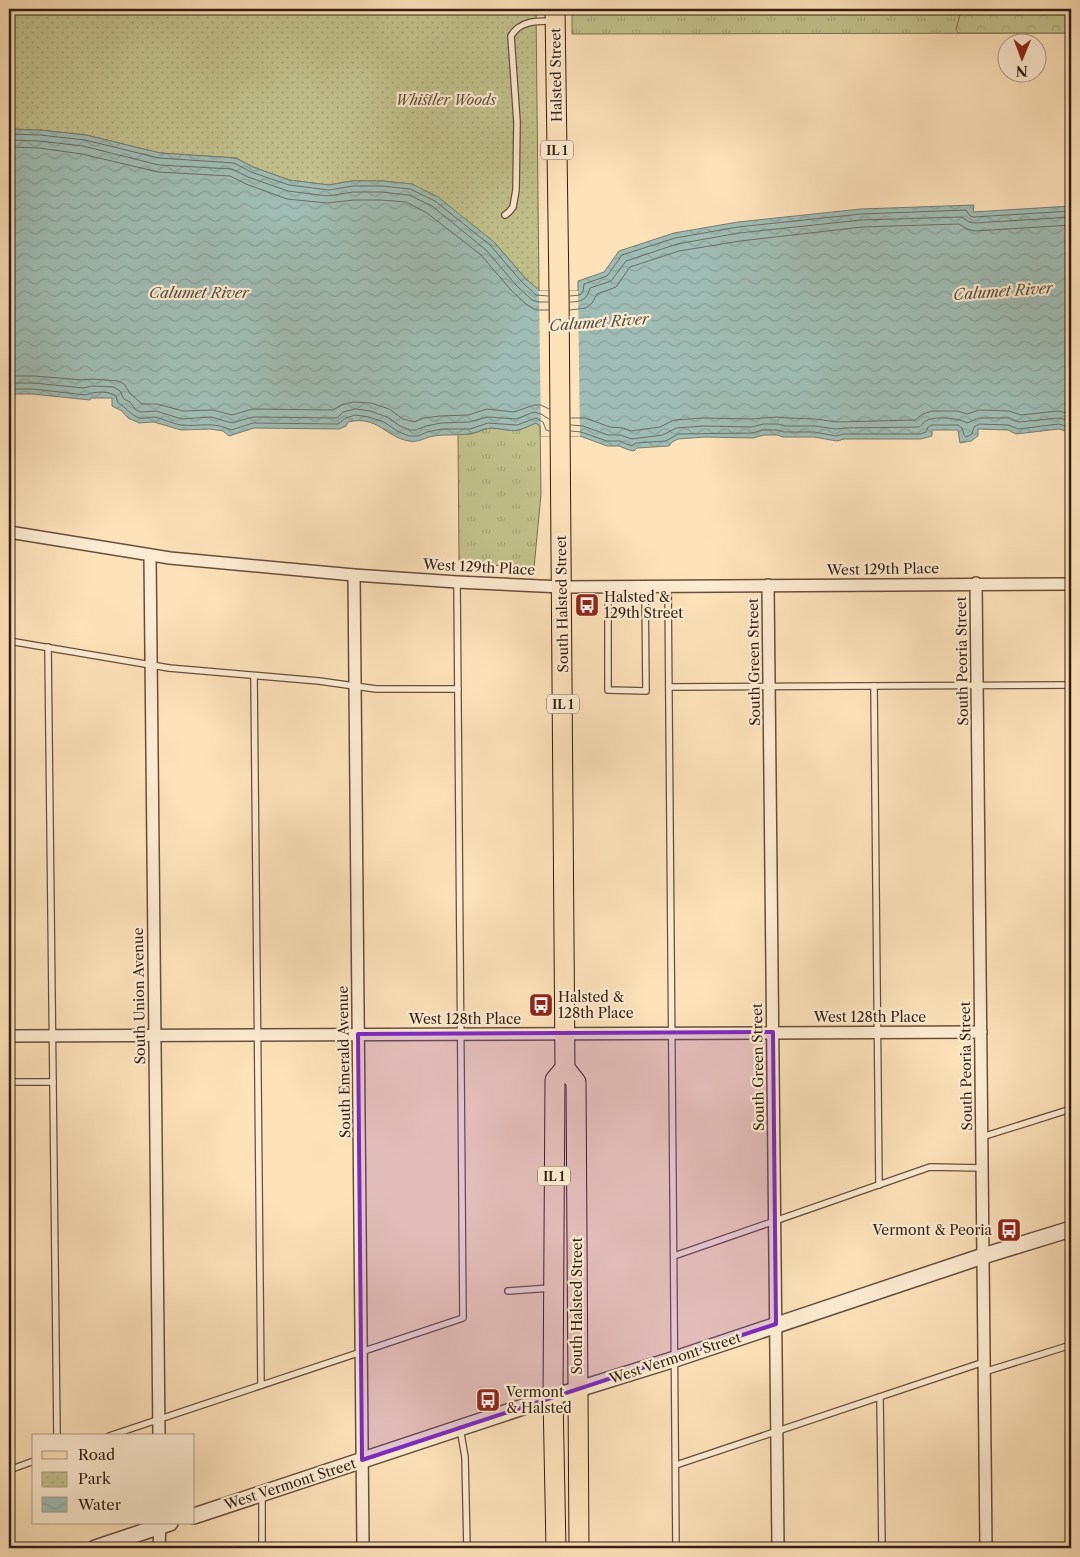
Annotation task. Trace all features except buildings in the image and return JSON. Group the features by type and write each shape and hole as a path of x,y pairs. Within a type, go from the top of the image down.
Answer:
{"main road":[{"name":"Halsted Street","path":"555,15 559,291"},
{"name":"South Halsted Street","path":"559,291 565,1068 576,1082 579,1548"},
{"name":"South Halsted Street","path":"556,1548 552,1397 555,1080 565,1068"}],"street":[{"name":"West 129th Place","path":"9,532 170,558 354,576 457,582 562,587 976,583 1071,584"},
{"name":"South Union Avenue","path":"150,555 159,1434"},
{"name":"South Emerald Avenue","path":"354,576 363,1548"},
{"name":"South Peoria Street","path":"976,583 986,1548"},
{"name":"South Green Street","path":"768,585 778,1548"},
{"name":"West 128th Place","path":"9,1036 981,1032"},
{"name":"West Vermont Street","path":"195,1516 552,1397 675,1359 983,1256 1071,1229"},
{"path":"95,1548 163,1524 159,1548"}],"lane":[{"path":"505,215 512,207 516,190 517,122 511,36 514,31 527,23 555,15"},
{"path":"115,1434 463,1318 457,582"},
{"path":"608,586 608,690 646,690 645,586"},
{"path":"668,586 676,1548"},
{"path":"9,641 151,665 319,681 356,687 376,689 458,689"},
{"path":"48,648 57,1434"},
{"path":"254,676 261,1385"},
{"path":"669,687 1071,685"},
{"path":"874,686 878,1185"},
{"path":"14,1082 54,1082"},
{"path":"982,1137 1071,1109"},
{"path":"674,1256 930,1167 982,1168"},
{"path":"508,1291 553,1288"},
{"path":"676,1465 880,1397 984,1367 1071,1345"},
{"path":"880,1397 882,1548"},
{"path":"460,1428 465,1457 467,1548"},
{"path":"9,1470 32,1462"},
{"path":"262,1493 262,1548"}],"highlighted area":[{"path":"773,1032 776,1324 362,1460 358,1034"}],"green space":[{"name":"Whistler Woods","path":"9,9 536,9 539,291 525,278 494,242 412,184 352,181 329,185 289,180 253,167 236,158 160,153 86,135 9,129"},
{"path":"572,9 1071,9 1071,33 572,34"},
{"path":"997,9 1071,9 1071,33 958,33 956,29 960,15"},
{"path":"536,423 540,426 541,494 534,568 459,563 458,434 471,434 489,428 519,430"}],"water":[{"name":"Calumet River","path":"9,129 86,135 160,153 236,158 253,167 289,180 329,185 352,181 412,184 438,197 494,242 525,278 540,291 578,291 578,281 604,272 619,251 674,233 738,222 861,209 974,205 973,212 1071,206 1071,433 1059,429 1016,434 1008,430 978,429 978,436 971,441 960,443 958,430 932,430 932,436 921,439 844,439 837,441 814,437 783,437 777,435 764,435 753,438 705,437 678,439 669,446 637,448 634,451 619,446 607,446 580,436 541,436 540,426 536,423 518,430 489,428 468,434 428,437 419,441 401,439 367,421 348,422 346,426 339,429 254,428 229,436 223,431 210,429 181,430 154,422 139,423 128,418 122,411 112,406 112,398 91,398 90,400 32,394 9,394"}],"pier":[{"path":"539,291 578,291 580,436 541,436"}],"place":[{"name":"Halsted & 129th Street","path":"587,605"},
{"name":"Halsted & 128th Place","path":"541,1005"},
{"name":"Vermont & Peoria","path":"1009,1230"},
{"name":"Vermont & Halsted","path":"488,1400"}]}
